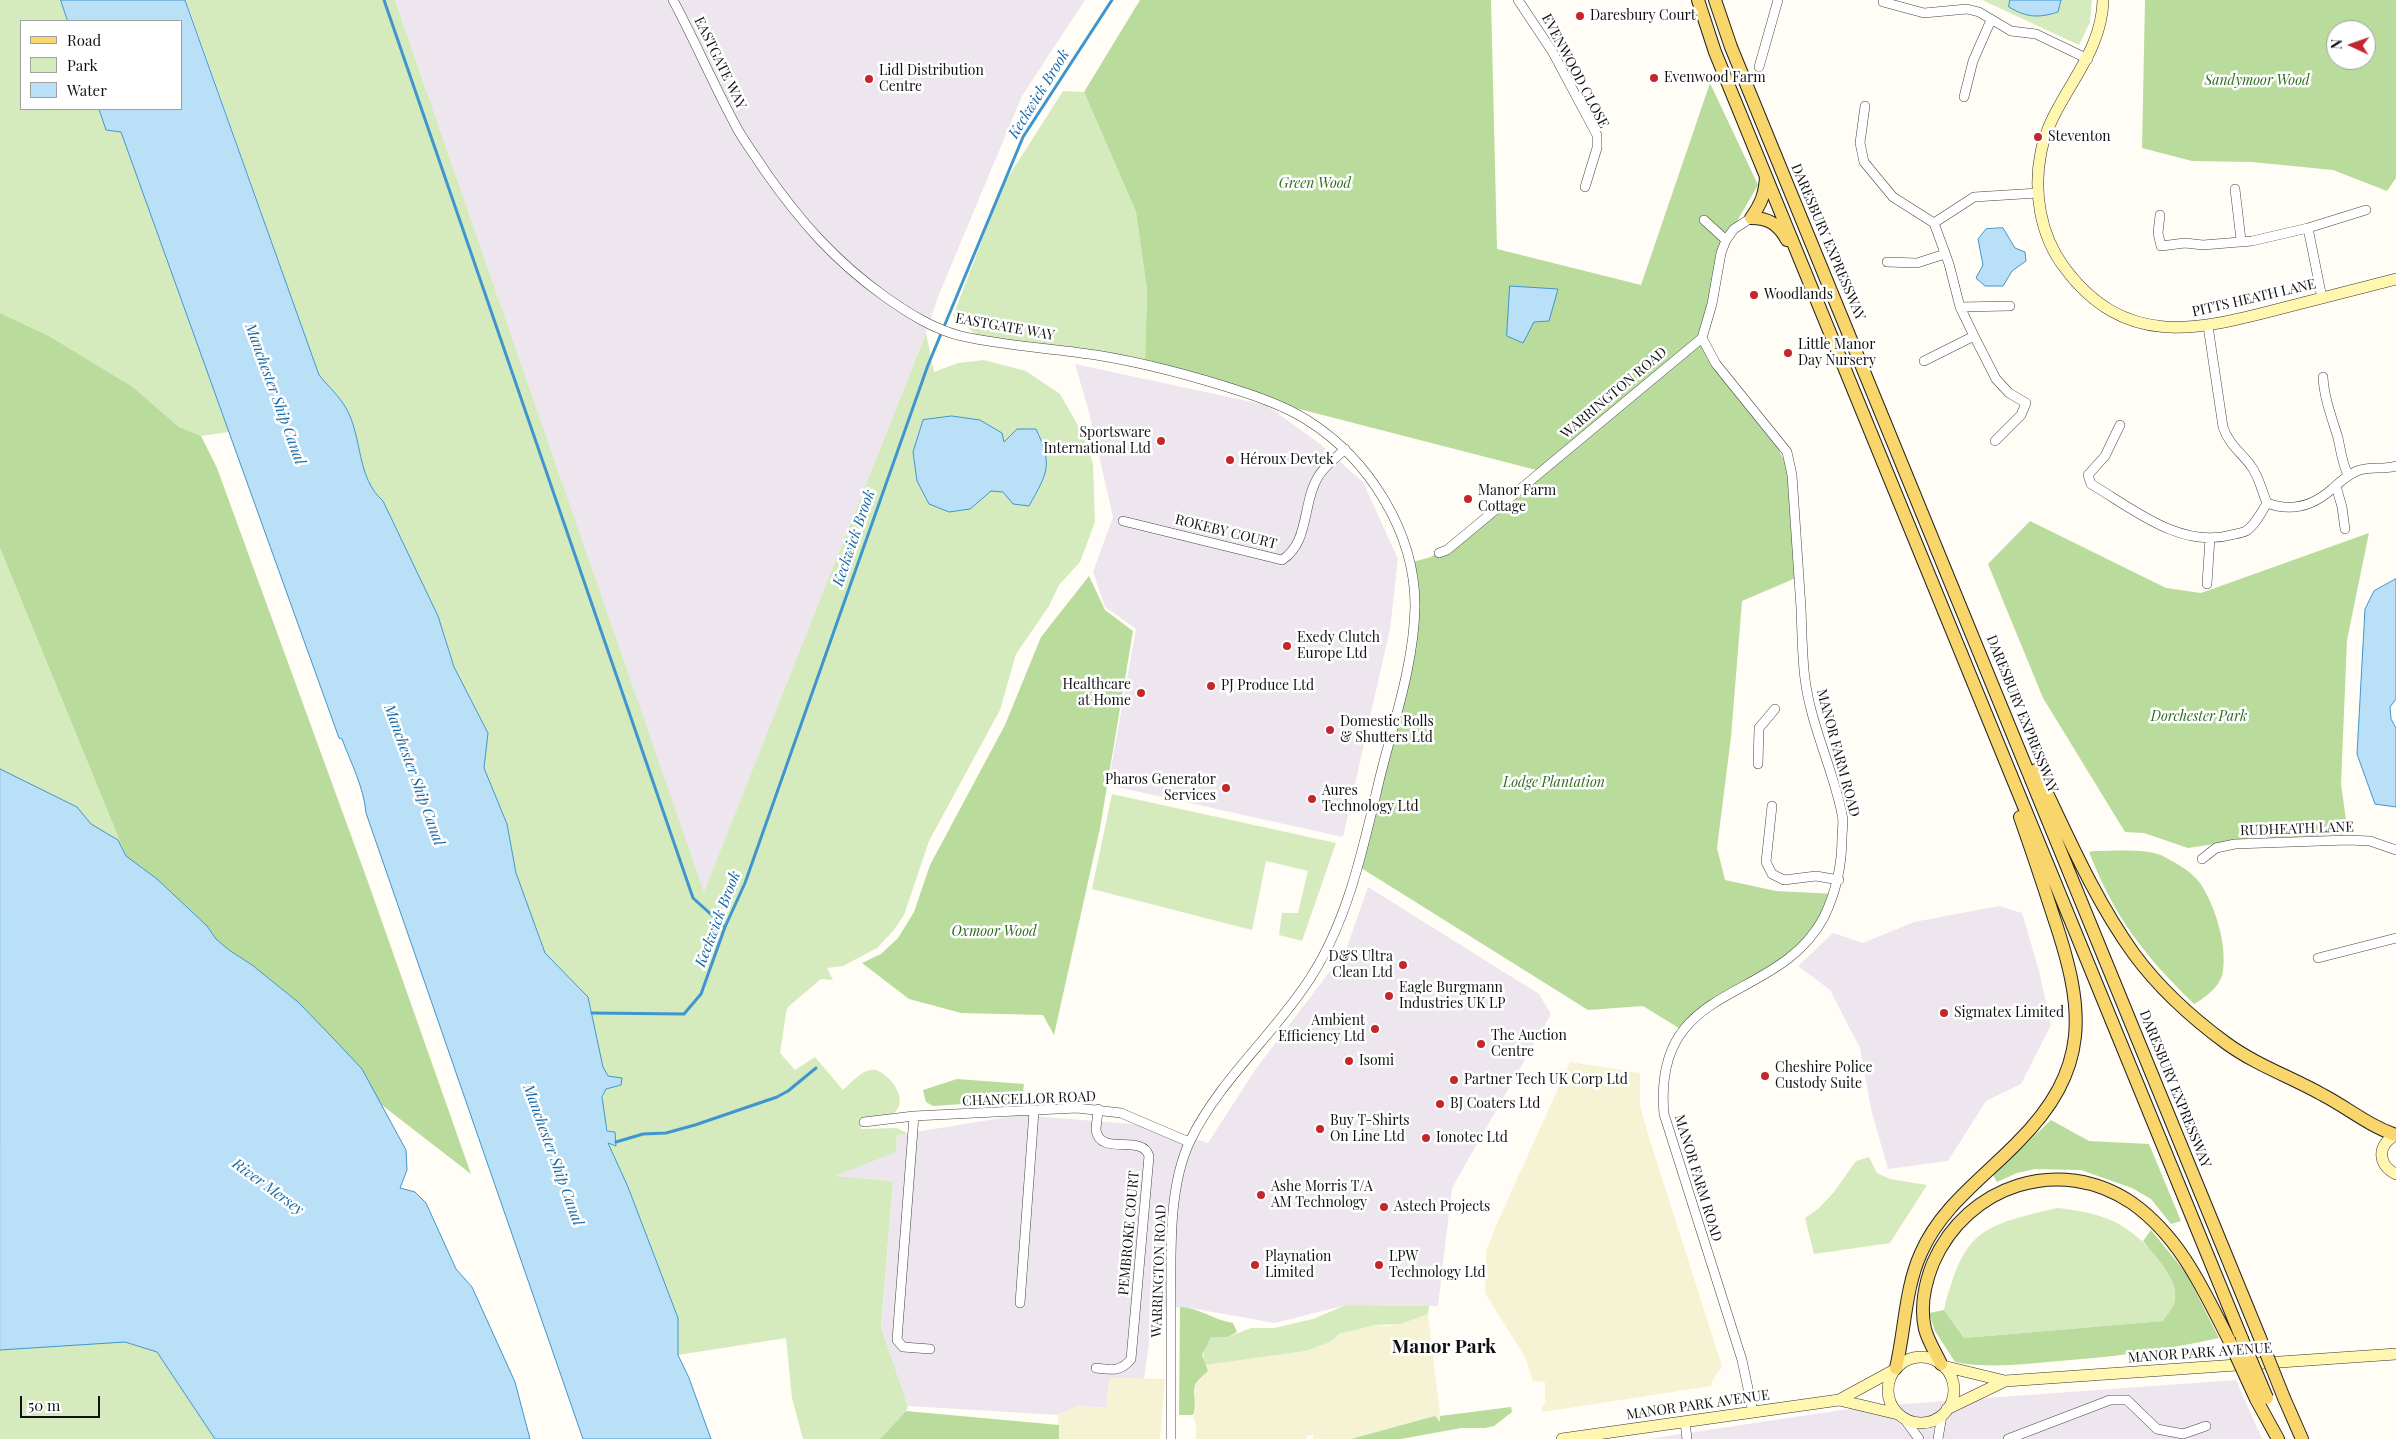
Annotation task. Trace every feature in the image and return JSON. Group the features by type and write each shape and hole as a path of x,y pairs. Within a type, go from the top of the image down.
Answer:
{"main road":[{"path":"1698,0 1715,52 1767,175 2242,1339 2261,1399 2278,1439"},
{"name":"DARESBURY EXPRESSWAY","path":"1715,1 1731,47 2302,1439"},
{"path":"1751,218 1761,203 1766,190 1767,175"},
{"path":"1751,218 1761,218 1777,225 1819,302"},
{"path":"1982,657 2094,890 2134,955 2167,993 2228,1044 2264,1066 2323,1095 2378,1129 2396,1135"},
{"path":"1895,1369 1913,1276 1920,1254 1932,1232 1944,1215 2029,1131 2047,1110 2065,1076 2075,1043 2078,1022 2076,997 2069,962 1994,732"},
{"path":"1942,1365 1926,1330 1924,1293 1930,1270 1940,1248 1953,1228 1972,1209 1994,1195 2024,1183 2051,1179 2080,1181 2105,1188 2131,1203 2158,1224 2180,1251 2283,1439"}],"street":[{"name":"EASTGATE WAY","path":"673,0 739,133 796,215 821,243 856,275 910,314 959,336 1098,355 1204,379 1276,403 1309,421 1345,449 1362,468 1384,499 1401,536 1409,563"},
{"name":"EVENWOOD CLOSE","path":"1518,0 1552,51 1597,135 1597,148 1586,187"},
{"path":"1759,67 1778,0"},
{"name":"PITTS HEATH LANE","path":"2103,0 2103,12 2097,37 2088,59 2050,126 2041,151 2038,193 2046,232 2056,257 2070,276 2094,298 2121,315 2145,324 2171,328 2208,326 2396,279"},
{"path":"1883,2 1924,13 1967,9 2010,30 2036,34 2088,59"},
{"path":"1964,97 1973,62 1991,20"},
{"path":"1865,106 1860,142 1864,162 1893,197 1934,223 1960,307 1974,336 1996,379 2009,393 2026,403 2021,415 1995,441"},
{"path":"2235,189 2241,240"},
{"path":"1934,223 1974,197 2038,193"},
{"path":"2160,215 2158,233 2161,246 2184,243 2203,246 2241,240 2252,241 2308,228 2366,210"},
{"path":"1702,338 1712,304 1721,253 1726,240 1734,229 1751,218"},
{"path":"1704,220 1726,240"},
{"path":"2308,228 2322,298"},
{"path":"1887,262 1916,263 1945,254"},
{"path":"1960,307 2010,306"},
{"path":"2208,326 2226,438 2252,467 2267,504"},
{"path":"1924,361 1974,336"},
{"name":"WARRINGTON ROAD","path":"1439,553 1447,550 1510,499 1702,338"},
{"name":"MANOR FARM ROAD","path":"1702,338 1716,364 1787,452 1792,475 1805,680 1815,724 1843,816 1842,863 1838,880 1822,919 1799,950 1709,1005 1682,1030 1673,1045 1665,1068 1662,1090 1664,1114 1742,1360 1753,1412"},
{"path":"2323,377 2324,390 2338,440 2342,463 2348,476"},
{"path":"2120,425 2105,456 2088,476 2091,484 2127,505 2144,518 2166,528 2210,538 2246,531 2258,519 2267,504"},
{"name":"ROKEBY COURT","path":"1123,521 1282,560 1292,554 1301,536 1304,519 1317,478 1345,449"},
{"path":"2267,504 2280,508 2296,508 2323,496 2348,476 2359,470 2387,469 2396,466"},
{"path":"2336,486 2342,507 2345,529"},
{"path":"2207,584 2210,538"},
{"name":"WARRINGTON ROAD","path":"1171,1439 1171,1266 1173,1209 1180,1172 1189,1142 1218,1097 1310,980 1324,954 1344,906 1358,866 1411,654 1415,603 1409,563"},
{"path":"1758,764 1760,728 1775,709"},
{"path":"1772,806 1766,862 1772,874 1784,880 1816,876 1838,880"},
{"name":"RUDHEATH LANE","path":"2202,859 2216,848 2235,844 2348,840 2370,841 2396,850"},
{"path":"2318,958 2396,938"},
{"name":"CHANCELLOR ROAD","path":"864,1122 914,1116 1076,1108 1098,1109 1121,1113 1189,1142"},
{"name":"PEMBROKE COURT","path":"1096,1368 1117,1370 1126,1366 1131,1359 1149,1156 1147,1150 1142,1146 1109,1144 1103,1140 1096,1130 1098,1109"},
{"path":"1020,1303 1034,1111"},
{"path":"914,1116 897,1340 903,1347 930,1349"},
{"path":"2396,1135 2386,1142 2381,1154 2385,1166 2396,1174"},
{"name":"MANOR PARK AVENUE","path":"1942,1365 2005,1381 2396,1354"},
{"path":"1919,1439 1889,1398 1890,1379 1895,1369 1913,1358 1923,1357 1942,1365 1953,1382 1953,1392 1944,1412 1938,1439"},
{"name":"MANOR PARK AVENUE","path":"1562,1439 1839,1400 1895,1369"},
{"name":"MANOR PARK AVENUE","path":"1944,1412 2005,1381"},
{"name":"MANOR PARK AVENUE","path":"1839,1400 1901,1416"},
{"path":"2008,1439 2110,1400 2127,1400 2157,1429 2183,1434 2206,1426"},
{"path":"1901,1416 1912,1422 1923,1422 1944,1412"},
{"path":"1685,1422 1687,1439"}],"shaded area":[{"path":"395,0 1085,0 1022,96 938,297 926,333 704,893"},
{"path":"1075,364 1266,405 1319,443 1363,482 1398,559 1390,629 1343,837 1108,785 1136,629 1105,607 1093,572 1113,517 1089,412"},
{"path":"1368,887 1539,994 1551,1014 1452,1188 1438,1306 1346,1305 1275,1323 1190,1308 1154,1306 1144,1379 1110,1378 1106,1408 1079,1406 1058,1415 908,1406 881,1327 893,1181 834,1176 836,1147 896,1152 897,1135 1020,1115 1156,1126 1208,1143 1255,1070 1346,950"},
{"path":"1999,906 2022,913 2039,971 2051,1025 2021,1084 1986,1101 1948,1161 1888,1169 1871,1109 1860,1048 1830,990 1798,966 1833,933 1863,943 1914,922"},
{"path":"1570,1062 1640,1073 1640,1105 1648,1134 1722,1366 1711,1386 1543,1412 1541,1408 1545,1403 1545,1382 1533,1381 1525,1357 1485,1293 1486,1251"},
{"path":"1428,1314 1441,1423 1351,1439 1313,1439 1313,1435 1307,1436 1306,1439 1196,1439 1196,1424 1193,1416 1196,1409 1194,1397 1196,1384 1208,1371 1205,1365 1306,1351 1330,1342 1339,1334 1375,1325 1388,1326"},
{"path":"1110,1378 1165,1379 1160,1439 1059,1439 1058,1415 1079,1406 1106,1408"},
{"path":"2236,1380 2262,1439 1648,1439 1862,1407"}],"green space":[{"path":"0,0 61,0 68,20 20,20 20,110 99,110 106,130 121,132 229,432 201,436 179,427 133,387 49,336 0,313"},
{"path":"186,0 395,0 704,892 926,333 934,372 958,363 984,360 1026,371 1060,394 1084,436 1093,464 1095,522 1080,562 1059,585 1049,606 1016,654 1000,710 929,841 904,915 893,931 877,948 843,966 827,968 833,980 821,979 788,1007 786,1013 780,1053 795,1070 815,1057 843,1090 863,1073 877,1070 890,1079 895,1086 900,1101 899,1108 891,1115 860,1118 861,1129 897,1128 905,1132 906,1134 897,1135 896,1152 835,1176 893,1181 881,1327 908,1406 906,1411 880,1439 803,1439 792,1398 786,1338 678,1355 678,1318 628,1187 608,1143 616,1145 604,1117 604,1095 606,1089 621,1085 607,1076 603,1067 588,997 545,953 516,873 507,824 484,768 488,732 454,667 438,616 383,501 368,481 355,432 346,408 319,375"},
{"path":"1140,0 1491,0 1497,249 1641,285 1710,83 1758,185 1726,240 1702,338 1762,419 1792,475 1798,577 1742,601 1731,737 1717,848 1725,880 1776,891 1835,894 1799,950 1682,1030 1643,1006 1588,1010 1358,866 1411,654 1415,603 1409,563 1431,557 1544,472 1276,403 1145,365 1147,290 1136,212 1084,92"},
{"path":"1982,0 2092,0 2090,22 2079,45"},
{"name":"Sandymoor Wood","path":"2145,0 2396,0 2396,178 2387,191 2333,170 2252,162 2192,161 2142,148"},
{"path":"1063,91 1084,92 1136,212 1147,290 1145,365 982,339 953,316 1003,185"},
{"path":"0,313 49,336 133,387 179,427 201,436 217,468 368,882 471,1174 378,1102 362,1069 298,1002 216,939 207,926 157,879 126,856 0,548"},
{"name":"Dorchester Park","path":"2030,521 2166,588 2201,593 2369,533 2347,640 2341,784 2348,834 2272,838 2267,837 2263,826 2254,826 2248,839 2188,848 2144,833 2125,832 2043,698 1988,564"},
{"path":"0,548 126,856 0,769"},
{"name":"Oxmoor Wood","path":"1089,576 1105,610 1133,631 1100,828 1054,1035 1043,1015 961,1013 909,999 862,963 881,954 898,938 914,912 930,865 1005,725 1041,637"},
{"path":"1112,794 1336,843 1302,941 1279,935 1282,913 1298,913 1308,871 1266,861 1252,930 1092,889"},
{"path":"2130,850 2156,853 2183,868 2200,883 2219,925 2224,960 2222,976 2212,990 2203,998 2194,1004 2160,968 2132,934 2109,897 2099,875 2089,852"},
{"path":"957,1079 1024,1084 1022,1100 933,1106 926,1102 923,1090"},
{"path":"2051,1120 2089,1141 2149,1144 2181,1221 2171,1224 2151,1199 2132,1188 2081,1170 2035,1169 2017,1173 1997,1182 1993,1175"},
{"path":"1869,1157 1877,1173 1890,1179 1927,1185 1890,1243 1814,1254 1805,1218 1818,1209 1834,1192 1856,1161"},
{"path":"2057,1208 2085,1212 2106,1218 2134,1234 2155,1254 2171,1278 2175,1290 2175,1302 2170,1312 2163,1321 1964,1338 1944,1310 1951,1283 1959,1263 1969,1247 1993,1227 2010,1220"},
{"path":"2151,1230 2186,1273 2219,1338 2119,1355 1994,1366 1955,1362 1935,1331 1929,1313 1944,1310 1964,1338 2163,1321 2172,1309 2175,1301 2175,1292 2170,1276 2165,1268 2143,1241"},
{"path":"1346,1305 1429,1306 1428,1314 1400,1324 1375,1325 1339,1334 1330,1342 1306,1351 1205,1365 1205,1348 1211,1337 1228,1337 1251,1328 1274,1328 1313,1319"},
{"path":"1180,1307 1233,1323 1237,1332 1228,1337 1211,1337 1202,1355 1208,1371 1196,1383 1193,1415 1179,1415"},
{"path":"125,1342 157,1352 201,1416 228,1439 0,1439 0,1350"},
{"path":"1511,1407 1512,1412 1494,1426 1485,1428 1461,1428 1401,1439 1351,1439 1435,1416 1440,1422 1440,1416"},
{"path":"906,1411 1059,1425 1059,1439 880,1439"}],"water":[{"name":"Manchester Ship Canal","path":"61,0 185,0 319,375 346,408 355,432 368,481 383,501 438,616 454,667 488,733 484,768 507,824 516,873 545,953 588,997 603,1067 608,1076 622,1078 621,1085 606,1089 602,1097 607,1131 615,1132 616,1146 608,1143 628,1187 678,1318 678,1355 689,1378 711,1439 583,1439 366,813 363,794 357,776 342,739 339,738 121,132 106,130 99,110 182,110 182,20 68,20"},
{"path":"2010,0 2061,0 2058,12 2033,16 2015,11 2009,7"},
{"path":"2003,228 2015,248 2025,252 2026,261 2012,271 2003,286 1985,286 1976,278 1983,265 1978,239 1986,229"},
{"path":"1510,286 1558,289 1549,321 1534,322 1523,343 1507,336"},
{"path":"952,416 980,420 1002,433 1004,442 1017,429 1036,429 1045,451 1046,468 1029,506 1013,504 1003,492 991,491 970,509 949,512 929,504 917,481 913,452 923,420"},
{"path":"2396,579 2396,699 2390,707 2391,719 2396,728 2396,807 2375,804 2357,754 2365,609 2374,591"},
{"name":"River Mersey","path":"0,769 77,807 91,824 118,840 126,856 157,879 207,926 216,939 298,1002 362,1069 406,1150 407,1170 400,1188 415,1192 426,1203 456,1269 472,1287 515,1382 530,1439 215,1439 157,1352 125,1342 0,1350"}],"waterway":[{"path":"384,0 693,898 725,927"},
{"name":"Keckwick Brook","path":"592,1013 684,1014 701,994 725,927 745,883 928,365 1023,137 1112,0"},
{"path":"616,1142 643,1134 666,1133 695,1125 777,1097 788,1091 816,1068"}],"place":[{"name":"Daresbury Court","path":"1580,16"},
{"name":"Evenwood Farm","path":"1654,78"},
{"name":"Lidl Distribution Centre","path":"869,79"},
{"name":"Steventon","path":"2038,137"},
{"name":"Woodlands","path":"1754,295"},
{"name":"Little Manor Day Nursery","path":"1788,353"},
{"name":"Sportsware International Ltd","path":"1161,441"},
{"name":"Héroux Devtek","path":"1230,460"},
{"name":"Manor Farm Cottage","path":"1468,499"},
{"name":"Exedy Clutch Europe Ltd","path":"1287,646"},
{"name":"PJ Produce Ltd","path":"1211,686"},
{"name":"Healthcare at Home","path":"1141,693"},
{"name":"Domestic Rolls & Shutters Ltd","path":"1330,730"},
{"name":"Pharos Generator Services","path":"1226,788"},
{"name":"Aures Technology Ltd","path":"1312,799"},
{"name":"D&S Ultra Clean Ltd","path":"1403,965"},
{"name":"Eagle Burgmann Industries UK LP","path":"1389,996"},
{"name":"Sigmatex Limited","path":"1944,1013"},
{"name":"Ambient Efficiency Ltd","path":"1375,1029"},
{"name":"The Auction Centre","path":"1481,1044"},
{"name":"Isomi","path":"1349,1061"},
{"name":"Cheshire Police Custody Suite","path":"1765,1076"},
{"name":"Partner Tech UK Corp Ltd","path":"1454,1080"},
{"name":"BJ Coaters Ltd","path":"1440,1104"},
{"name":"Buy T-Shirts On Line Ltd","path":"1320,1129"},
{"name":"Ionotec Ltd","path":"1426,1138"},
{"name":"Ashe Morris T/A AM Technology","path":"1261,1195"},
{"name":"Astech Projects","path":"1384,1207"},
{"name":"Playnation Limited","path":"1255,1265"},
{"name":"LPW Technology Ltd","path":"1379,1265"}],"district":[{"name":"Manor Park","path":"1444,1347"}],"park label":[{"name":"Green Wood","path":"1315,184"},
{"name":"Lodge Plantation","path":"1554,783"}]}
